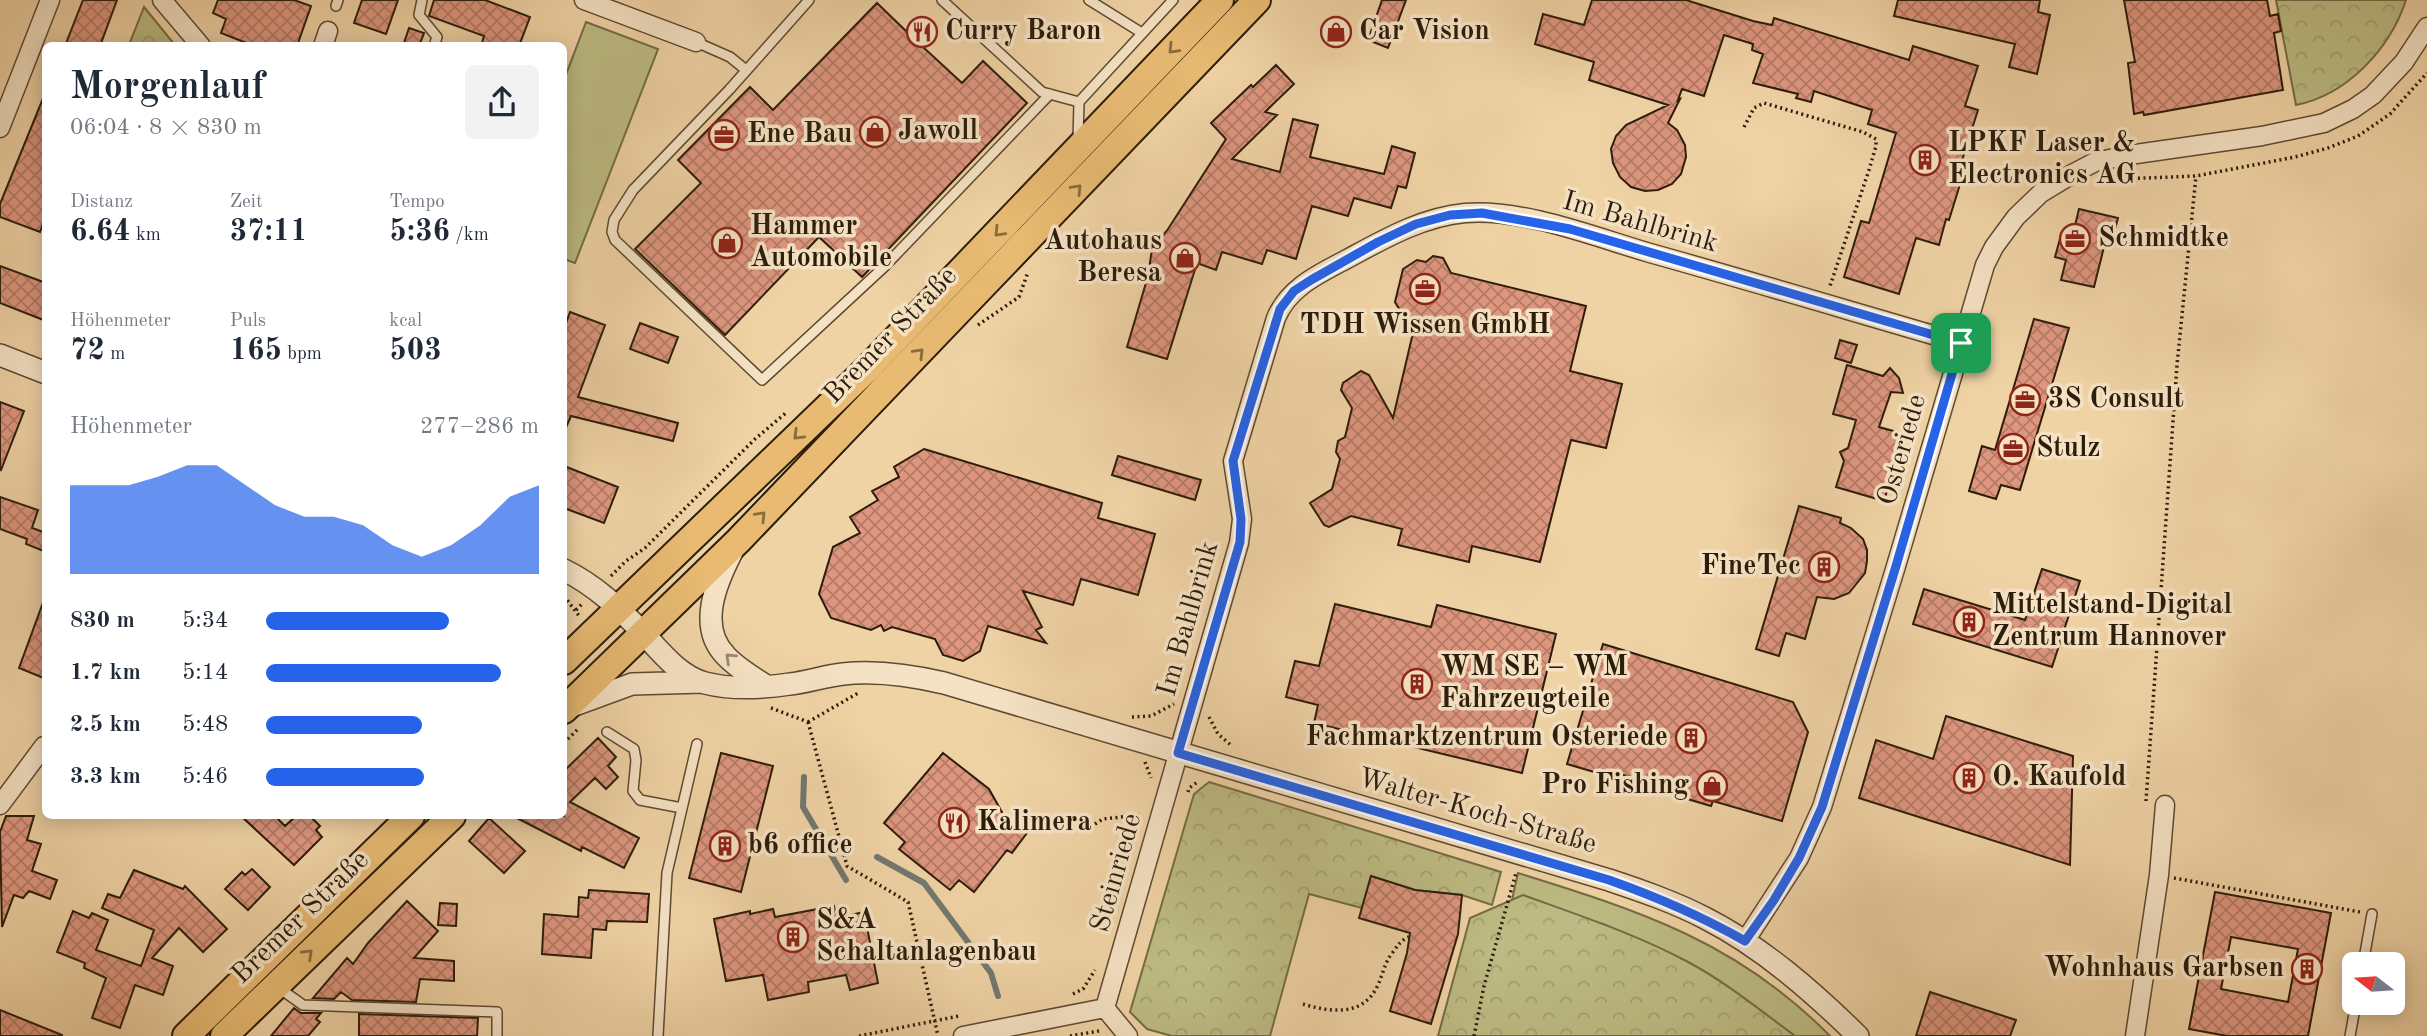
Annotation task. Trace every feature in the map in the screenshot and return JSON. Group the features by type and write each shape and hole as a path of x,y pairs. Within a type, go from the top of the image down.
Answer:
{"main road":[{"name":"Bremer Straße","path":"567,659 865,371 1220,0"},
{"name":"Bremer Straße","path":"567,706 738,541 1257,0"},
{"name":"Bremer Straße","path":"186,1036 408,819"},
{"name":"Bremer Straße","path":"234,1033 276,986 449,819"}],"street":[{"path":"0,128 50,0"},
{"path":"162,0 198,42"},
{"path":"584,0 696,42"},
{"name":"Osteriede","path":"1745,941 1799,858 1822,807 1985,265 2006,229 2041,193 2095,162 2262,136 2323,123 2353,109 2373,94 2404,62 2427,27"},
{"name":"Im Bahlbrink","path":"1178,753 1240,542 1241,519 1233,461 1276,318 1285,300 1294,291 1344,260 1416,224 1450,215 1482,213 1570,229 1961,343"},
{"path":"0,355 42,371"},
{"path":"738,541 718,579 710,618 711,628 725,656 766,686"},
{"name":"Walter-Koch-Straße","path":"567,571 598,590 678,667 702,682 727,687 766,686 863,672 917,677 1014,703 1609,880 1664,899 1706,918 1745,941 1802,984 1858,1036"},
{"path":"567,708 632,684 702,682"},
{"path":"0,805 42,749"},
{"name":"Steinriede","path":"1105,1008 1178,753"},
{"path":"2135,1036 2159,875 2165,805"},
{"path":"963,1036 1105,1008 1128,1036"}],"lane":[{"path":"422,0 419,15 437,37 435,42"},
{"path":"809,0 633,190 614,220 611,232 615,240 762,380 884,267 1050,94"},
{"path":"942,0 1042,92 1080,102"},
{"path":"1089,0 1142,33"},
{"path":"1079,149 1080,102 1173,0"},
{"path":"696,42 730,57 746,70"},
{"path":"607,732 634,749 636,760 633,791 640,800 681,808"},
{"path":"658,1036 667,873 697,744"},
{"path":"2365,952 2372,914"},
{"path":"276,986 303,1005 496,1012 497,1036"},
{"path":"2350,1036 2354,1015"}],"path":[{"path":"2095,162 2121,179 2196,176 2295,157 2328,148 2358,135 2390,114 2427,73"},
{"path":"1744,127 1754,108 1764,103 1863,132 1876,139 1869,170 1825,303"},
{"path":"2145,810 2177,365 2196,176"},
{"path":"626,561 645,548 755,439 793,407"},
{"path":"567,600 576,610"},
{"path":"808,722 847,866 908,902 938,1036"},
{"path":"1143,757 1151,777 1147,790"},
{"path":"1095,824 1103,819 1140,816 1144,803"},
{"path":"1474,1036 1483,986 1517,868"},
{"path":"2159,875 2372,914"},
{"path":"1303,1004 1327,1012 1342,1011 1365,1002 1377,986 1387,960 1403,939 1409,937"},
{"path":"1072,994 1083,989 1098,964"},
{"path":"859,1036 960,1016"}],"green space":[{"path":"2276,0 2406,0 2389,36 2364,67 2332,91 2315,100 2296,105"},
{"path":"144,7 173,42 130,42"},
{"path":"586,22 658,49 575,263 567,260 567,72"},
{"path":"1209,782 1501,872 1492,905 1462,895 1415,890 1371,876 1362,908 1309,894 1270,1036 1172,1036 1147,1029 1130,1012 1194,794"},
{"path":"1518,873 1646,916 1723,953 1760,976 1830,1036 1795,1036 1731,989 1688,962 1603,924 1512,900"},
{"path":"1523,895 1627,934 1688,962 1730,988 1795,1036 1438,1036 1470,918"}],"building":[{"path":"83,0 117,0 101,42 67,42"},
{"path":"218,0 294,0 311,6 298,42 244,42 221,33 226,19 213,13"},
{"path":"362,0 398,0 386,34 354,23"},
{"path":"434,0 485,0 530,17 521,42 482,42 484,36 429,16"},
{"path":"1382,0 1406,0 1388,48 1368,40"},
{"path":"1592,0 1686,0 1772,25 1774,18 1909,60 1913,46 1978,66 1965,106 1978,110 1960,167 1965,168 1949,220 1946,219 1939,245 1916,238 1899,294 1844,277 1861,221 1869,223 1896,133 1868,124 1872,110 1814,91 1811,102 1796,98 1798,94 1753,83 1763,54 1752,50 1753,44 1724,35 1704,96 1682,89 1668,123 1677,130 1685,145 1686,157 1681,174 1672,184 1658,190 1645,191 1631,187 1620,177 1613,163 1611,149 1616,136 1626,125 1668,105 1589,80 1594,62 1535,44 1543,14 1584,25"},
{"path":"1898,0 2040,0 2038,12 2050,15 2037,74 2009,67 2015,44 1894,16"},
{"path":"2124,0 2267,0 2270,16 2278,14 2281,31 2274,33 2283,90 2144,115 2143,112 2134,114 2128,63 2135,62"},
{"name":"Jawoll","path":"877,3 907,32 920,19 935,34 923,47 962,83 983,61 1027,103 862,277 819,237 725,335 635,249 701,183 678,160 750,87 773,110"},
{"path":"409,28 424,33 421,42 404,42"},
{"name":"Autohaus Beresa","path":"1276,65 1294,84 1265,112 1277,115 1232,159 1280,172 1293,119 1318,125 1310,157 1384,174 1392,146 1415,153 1406,188 1398,186 1391,208 1354,198 1348,216 1312,206 1296,259 1267,250 1262,264 1222,252 1216,270 1197,263 1167,359 1127,347 1148,276 1152,249 1168,229 1226,139 1211,123"},
{"path":"42,101 40,232 0,217 0,204"},
{"name":"Schmidtke","path":"2079,209 2118,218 2112,240 2106,239 2094,287 2061,280 2066,260 2055,257 2061,235 2072,238"},
{"path":"1433,256 1443,258 1451,273 1586,306 1570,371 1622,384 1606,448 1571,440 1540,562 1472,546 1469,562 1398,545 1402,529 1351,516 1329,527 1324,525 1310,503 1332,489 1340,459 1336,452 1338,441 1345,437 1352,408 1341,390 1343,383 1361,371 1369,375 1393,418 1416,320 1404,317 1395,302 1403,269 1417,260 1426,262"},
{"path":"0,266 42,282 42,319 0,303"},
{"path":"570,312 605,325 578,397 678,423 673,441 571,416 567,425 567,320"},
{"path":"2034,319 2069,328 2020,490 2001,485 1996,499 1969,491 1982,446 1995,450"},
{"path":"640,323 678,337 668,363 630,349"},
{"path":"1840,340 1857,345 1851,363 1835,358"},
{"path":"1847,365 1883,376 1890,368 1899,378 1903,393 1891,392 1879,427 1904,434 1884,501 1836,487 1844,461 1840,452 1848,448 1856,420 1833,414"},
{"path":"0,402 24,411 1,470 0,469"},
{"path":"924,449 1102,503 1098,518 1155,534 1138,595 1081,579 1073,605 1023,591 1042,627 1036,630 1046,643 988,626 980,651 963,661 943,655 935,639 892,627 884,631 881,625 871,630 831,618 819,594 833,547 860,533 850,517 878,500 872,491 899,477 894,467"},
{"path":"1118,456 1201,480 1195,500 1112,475"},
{"path":"567,467 618,487 604,523 567,509"},
{"path":"0,497 38,510 32,528 42,532 42,550 26,544 27,539 0,529"},
{"name":"FineTec","path":"1799,506 1841,518 1840,523 1851,528 1863,539 1867,561 1865,573 1849,593 1834,599 1817,597 1805,639 1786,633 1779,656 1756,649"},
{"path":"2042,569 2080,581 2052,667 1913,624 1924,589 2025,620"},
{"name":"WM SE – WM Fahrzeugteile","path":"1335,604 1431,627 1437,605 1556,634 1522,773 1314,723 1318,705 1286,697 1295,661 1319,666"},
{"path":"42,605 42,677 19,668"},
{"name":"Fachmarktzentrum Osteriede","path":"1603,644 1793,702 1808,732 1782,821 1713,801 1711,806 1681,797 1682,792 1603,769 1601,774 1567,764"},
{"name":"O. Kaufold","path":"1946,716 2073,756 2070,865 1859,798 1876,740 1933,759"},
{"path":"598,738 616,757 608,766 618,777 606,789 595,778 570,802 639,838 624,868 582,847 581,851 519,819 567,819 567,768"},
{"name":"b6 office","path":"721,753 773,766 741,892 689,878"},
{"name":"Kalimera","path":"943,753 989,789 1008,823 1014,816 1027,825 1023,830 1027,833 1012,853 1007,850 974,892 959,880 950,890 899,849 905,842 884,823"},
{"path":"6,816 34,816 27,840 41,844 32,871 57,880 50,899 29,891 23,898 14,895 2,927 0,832"},
{"path":"244,819 278,819 285,826 293,819 313,819 320,826 316,830 322,837 294,865"},
{"path":"490,819 525,851 504,873 469,841"},
{"path":"252,869 270,887 248,910 225,889 242,872 245,875"},
{"path":"134,870 183,889 185,886 227,929 203,952 179,928 152,958 173,966 163,995 135,985 120,1028 92,1018 106,978 84,968 85,963 57,952 73,911 89,918 92,913 108,920 96,950 141,966 154,930 102,908 108,894 120,898"},
{"path":"1371,876 1415,890 1462,895 1458,934 1431,1024 1390,1011 1410,933 1359,918"},
{"path":"589,890 649,894 647,922 607,921 606,930 593,929 591,958 542,954 544,914 578,917 579,897 588,898"},
{"name":"Wohnhaus Garbsen","path":"2215,892 2331,913 2308,1036 2227,1036 2189,1029","holes":["2231,937 2298,949 2288,1002 2221,989"]},
{"path":"407,901 438,931 414,958 454,961 454,981 420,979 416,1002 352,1000 341,992 334,999 313,998 347,958 353,964 368,943"},
{"path":"440,903 457,904 456,926 438,925"},
{"name":"S&A Schaltanlagenbau","path":"834,906 837,918 864,912 878,983 850,990 846,975 808,982 809,992 768,1000 763,975 726,981 714,919 773,909 775,917"},
{"path":"1930,992 2016,1020 2010,1036 1916,1036"},
{"path":"294,1008 301,1013 321,1013 316,1019 320,1022 308,1036 271,1036"},
{"path":"0,1010 62,1035 62,1036 0,1036"},
{"path":"359,1014 478,1018 477,1036 359,1036"}],"waterway":[{"path":"804,777 803,807 846,880"},
{"path":"877,857 924,883 991,973 998,996"}],"place":[{"name":"Curry Baron","path":"922,32"},
{"name":"Car Vision","path":"1336,32"},
{"name":"Jawoll","path":"875,132"},
{"name":"Ene Bau","path":"724,135"},
{"name":"LPKF Laser & Electronics AG","path":"1925,160"},
{"name":"Schmidtke","path":"2075,239"},
{"name":"Hammer Automobile","path":"727,243"},
{"name":"Autohaus Beresa","path":"1185,258"},
{"name":"TDH Wissen GmbH","path":"1425,289"},
{"name":"3S Consult","path":"2025,400"},
{"name":"Stulz","path":"2013,449"},
{"name":"FineTec","path":"1824,567"},
{"name":"Mittelstand-Digital Zentrum Hannover","path":"1969,622"},
{"name":"WM SE – WM Fahrzeugteile","path":"1417,684"},
{"name":"Fachmarktzentrum Osteriede","path":"1691,738"},
{"name":"O. Kaufold","path":"1969,778"},
{"name":"Pro Fishing","path":"1712,786"},
{"name":"Kalimera","path":"954,823"},
{"name":"b6 office","path":"725,846"},
{"name":"S&A Schaltanlagenbau","path":"793,937"},
{"name":"Wohnhaus Garbsen","path":"2307,969"}],"route":[{"path":"1482,213 1512,216 1570,229 1961,343 1822,807 1799,858 1745,941 1706,918 1664,899 1609,880 1178,753 1240,542 1241,519 1233,461 1276,318 1285,300 1294,291 1378,242 1416,224 1450,215 1482,213"}]}
